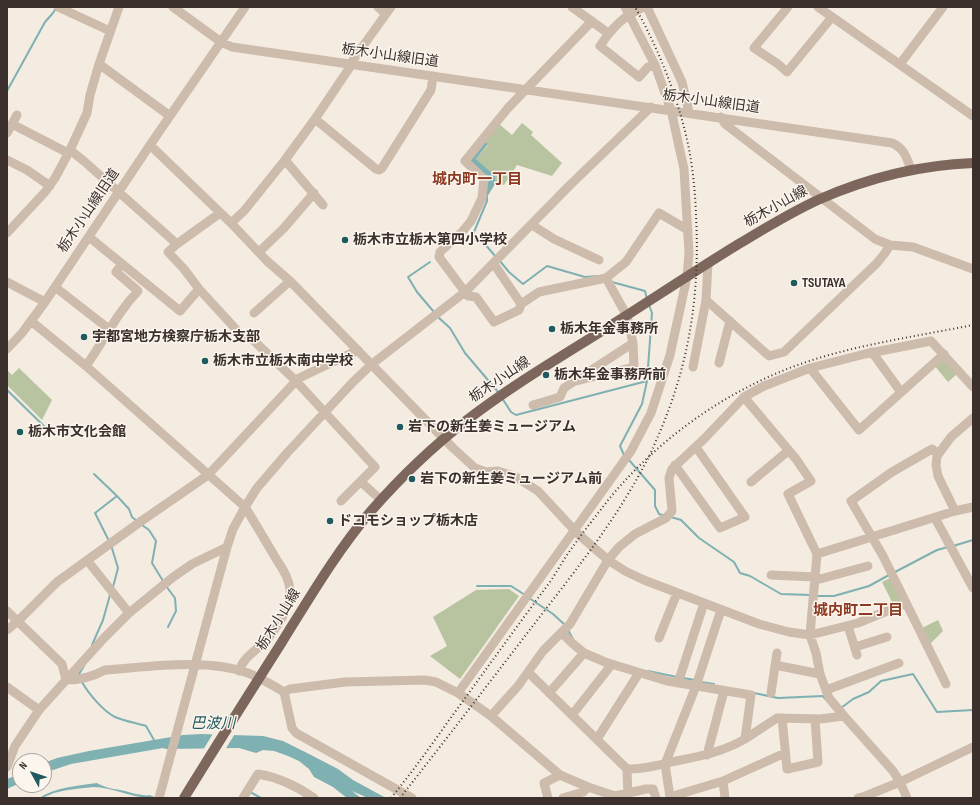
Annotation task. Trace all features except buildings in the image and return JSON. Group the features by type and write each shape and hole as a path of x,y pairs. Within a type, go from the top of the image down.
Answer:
{"main road":[{"name":"栃木小山線","path":"184,798 291,627 348,541 381,500 413,467 444,439 491,403 708,263 781,219 821,198 871,180 911,170 973,163"}],"street":[{"path":"58,7 110,31"},
{"path":"7,233 50,186 69,151 86,113 99,64 119,7"},
{"path":"173,7 220,42 245,7"},
{"path":"231,223 244,212 285,160 315,119 352,64 353,60 389,10 378,7"},
{"path":"572,7 608,34"},
{"path":"644,7 627,10 600,46 639,77 648,67 656,65"},
{"path":"647,7 682,82 689,112"},
{"path":"788,7 754,48 787,72 832,17"},
{"path":"818,7 973,116"},
{"path":"900,64 943,7"},
{"path":"458,693 630,450 651,413 670,355 687,277 689,253 684,169 671,110 656,65 627,10"},
{"path":"592,21 526,88 465,161 484,179 482,198 471,221 462,232 440,252 439,257 468,296 476,296 494,322 519,310 521,304 539,292 606,278 626,262 659,213 688,230"},
{"name":"栃木小山線旧道","path":"7,349 22,333 45,302 220,42 232,47 526,88 600,101 689,112 892,143 903,150 911,170"},
{"path":"99,64 170,116"},
{"path":"315,119 379,170 382,168 431,90 433,76"},
{"path":"159,798 227,547 233,529 245,506 257,488 325,412 372,364 466,292 570,185 651,107"},
{"path":"7,133 17,116"},
{"path":"721,117 725,124 875,239 890,245 913,247 973,269"},
{"path":"12,124 69,151 119,192 177,244"},
{"path":"150,145 290,281 444,439 475,468 486,472 498,471 516,477 538,491 574,530 608,560 644,580 759,624 789,632 810,635 858,624 906,603"},
{"path":"7,160 26,170 50,186"},
{"path":"285,160 323,205"},
{"path":"259,252 284,228 314,193"},
{"path":"220,213 168,252 184,269 199,289 244,338 250,337 295,381 375,467 341,501"},
{"path":"532,225 554,239 599,260"},
{"path":"89,236 180,311 199,289"},
{"path":"706,300 769,356 784,352 877,263 886,253 890,245"},
{"path":"693,367 706,300 708,263"},
{"path":"86,366 96,352 109,328 126,304 138,291 116,272 122,264"},
{"path":"494,264 521,304"},
{"path":"576,381 634,367 633,343 626,316 606,278"},
{"path":"254,312 290,281"},
{"path":"7,282 45,302"},
{"path":"55,287 109,328"},
{"path":"31,321 86,366 245,506 260,530 287,577 290,590 289,603 269,638 241,665 239,671"},
{"path":"719,363 730,321"},
{"path":"491,716 528,672 542,651 570,624 608,560 619,547 635,534 666,518 672,511 669,478 672,468 744,397 764,386 810,368 872,352 931,340 973,387"},
{"path":"533,405 560,397 564,388 633,343"},
{"path":"7,630 18,622 57,582 208,475 295,381 358,350"},
{"path":"872,352 901,392"},
{"path":"810,368 859,430 944,354"},
{"path":"744,397 811,481 788,494 817,554 810,635 816,653 820,674 829,698 893,771 907,798"},
{"path":"955,511 938,476 936,465 938,454 951,437 973,418"},
{"path":"676,465 720,528 745,517 696,446"},
{"path":"938,454 932,449 892,472 851,501 873,537 946,684"},
{"path":"751,482 788,451"},
{"path":"360,482 381,500"},
{"path":"817,554 955,511 973,507"},
{"path":"935,518 973,588"},
{"path":"7,766 11,744 66,680 129,613 172,578 192,564 227,547"},
{"path":"87,560 129,613"},
{"path":"771,575 815,577 820,580 868,566"},
{"path":"659,638 677,593"},
{"path":"678,682 704,603"},
{"path":"721,610 696,686 665,764 670,797 723,781 785,753"},
{"path":"7,611 62,664 66,680"},
{"path":"280,621 291,627"},
{"path":"848,626 856,651 887,637"},
{"path":"562,633 584,653 639,673 696,686 751,695 745,739"},
{"path":"549,693 584,653"},
{"path":"771,693 777,653"},
{"path":"826,690 899,663"},
{"path":"572,715 612,664"},
{"path":"66,680 78,680 93,676 105,670 194,665 223,667 239,671 259,678 284,692 292,728 296,734 412,798"},
{"path":"775,665 820,674"},
{"path":"528,672 627,769 628,796"},
{"path":"597,740 639,673"},
{"path":"284,692 290,689 345,682 425,680 436,682 458,693 491,716 560,775 610,796 628,796 646,789 653,789 656,798"},
{"path":"7,687 39,710"},
{"path":"707,755 724,691"},
{"path":"627,769 642,769 707,755 731,747 776,718 815,719 844,716"},
{"path":"782,718 787,769 818,762 815,719"},
{"path":"858,798 900,782 973,747"},
{"path":"243,798 258,774 268,775 304,790 314,798"},
{"path":"548,798 544,783 560,775"},
{"path":"723,781 725,798"},
{"path":"563,798 583,792 588,787"}],"green space":[{"path":"498,123 512,135 522,123 533,132 531,135 562,163 552,176 517,165 504,185 495,184 494,176 476,159 488,145 483,140"},
{"path":"943,357 957,374 948,382 934,365"},
{"path":"19,368 52,400 42,420 7,385 7,370 12,375"},
{"path":"890,578 902,601 894,606 882,582"},
{"path":"509,589 519,596 460,679 430,656 447,646 433,617 476,590"},
{"path":"938,620 943,631 930,644 922,628"}],"water":[{"path":"483,140 488,144 476,159 495,176 495,184 487,197 484,195 489,179 471,163 470,156"},
{"path":"201,734 263,736 283,741 338,769 353,780 386,798 368,798 352,791 361,798 347,798 333,787 314,777 309,769 299,761 274,751 263,750 256,753 239,748 163,748 71,764 52,770 52,760 57,758 183,735"},
{"path":"12,777 12,787 7,789 7,779"},
{"path":"97,783 110,788 151,796 151,798 144,798 100,787 93,787 63,791 39,798 48,793 52,793 52,791"}],"pier":[{"path":"214,732 236,732 225,750 203,750"}],"waterway":[{"path":"7,91 45,22 56,8"},
{"path":"487,197 487,201 471,239 484,243 496,257"},
{"path":"499,260 509,272 523,284 547,266 585,277 597,276"},
{"path":"430,262 408,277 417,292 434,312"},
{"path":"612,282 645,291 647,299"},
{"path":"624,455 620,446 642,404 647,381 652,313 649,305"},
{"path":"438,317 450,328 465,353 499,393"},
{"path":"502,398 511,412 516,415 647,381"},
{"path":"7,390 48,430"},
{"path":"629,460 655,490 655,506 659,514 665,516"},
{"path":"94,474 117,496 95,513 109,541"},
{"path":"117,496 129,509 132,517 137,521"},
{"path":"671,517 681,520 699,538 734,562 740,573 750,576 781,594 811,595"},
{"path":"142,525 149,530 156,541 152,563 163,581"},
{"path":"953,546 973,540"},
{"path":"111,545 118,568 113,587"},
{"path":"895,572 937,550 948,547"},
{"path":"816,596 834,596 869,586 889,575"},
{"path":"166,586 175,598 176,611 168,627"},
{"path":"477,586 511,586 525,595"},
{"path":"92,645 103,620 110,595"},
{"path":"529,598 553,614 565,625"},
{"path":"568,630 573,639"},
{"path":"80,676 79,674 84,666"},
{"path":"648,671 677,677"},
{"path":"841,708 853,699 869,692 881,681 913,674 937,712 973,710"},
{"path":"683,678 695,680"},
{"path":"82,682 92,696 106,711 115,717 146,726 154,740"},
{"path":"701,682 714,684"},
{"path":"754,693 778,698 823,696 825,699"},
{"path":"250,792 261,798"},
{"path":"149,796 154,798"}],"railway":[{"path":"400,798 570,578 596,542 633,486 648,458 670,407 691,327 697,244 695,194 690,152 681,115 658,52 635,7"},
{"path":"391,798 430,747 550,582 577,541 609,499 642,463 680,430 720,402 742,390 789,368 814,359 893,340 973,325"}],"place":[{"name":"栃木市立栃木第四小学校","path":"345,240"},
{"name":"TSUTAYA","path":"794,283"},
{"name":"栃木年金事務所","path":"552,329"},
{"name":"宇都宮地方検察庁栃木支部","path":"84,337"},
{"name":"栃木市立栃木南中学校","path":"205,361"},
{"name":"栃木年金事務所前","path":"546,375"},
{"name":"岩下の新生姜ミュージアム","path":"400,427"},
{"name":"栃木市文化会館","path":"20,432"},
{"name":"岩下の新生姜ミュージアム前","path":"412,479"},
{"name":"ドコモショップ栃木店","path":"330,521"}],"district":[{"name":"城内町一丁目","path":"477,180"},
{"name":"城内町二丁目","path":"858,611"}],"water label":[{"name":"巴波川","path":"213,724"}]}
